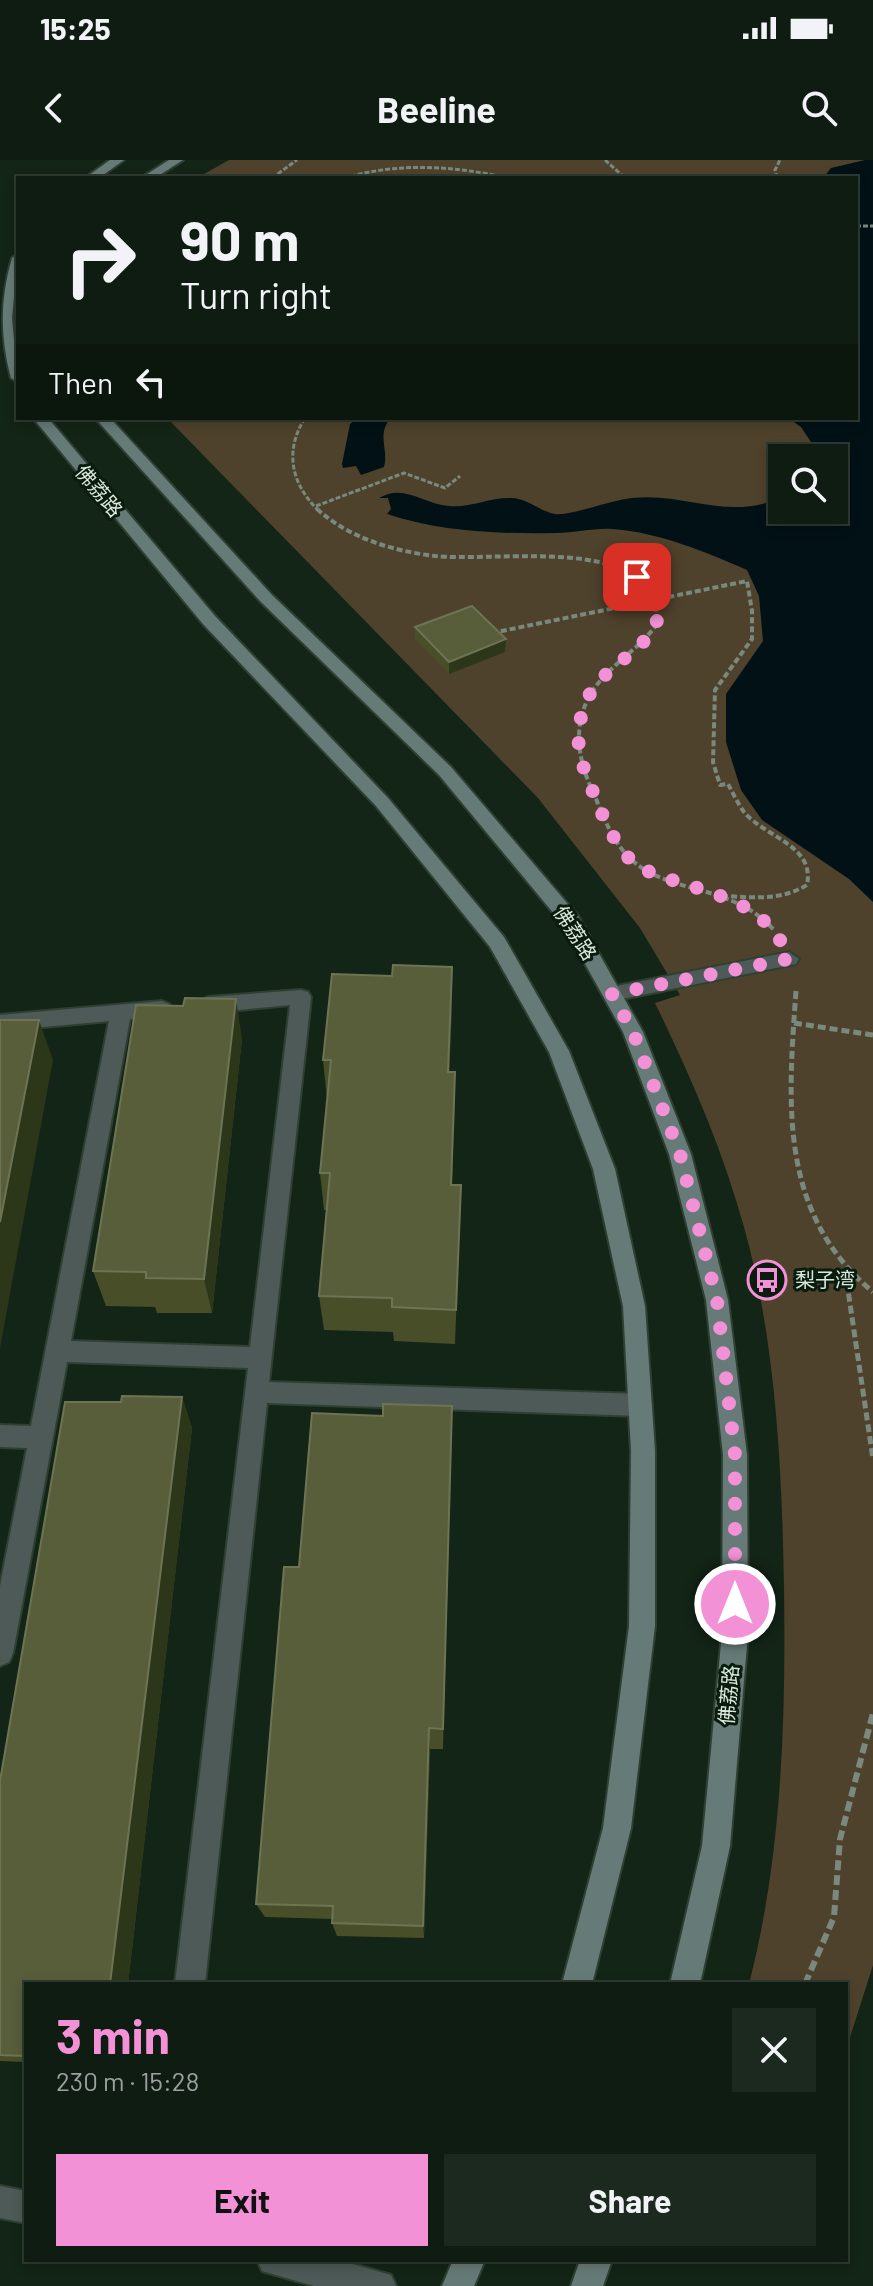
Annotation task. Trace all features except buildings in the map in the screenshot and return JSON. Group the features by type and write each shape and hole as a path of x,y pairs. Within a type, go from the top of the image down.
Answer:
{"main road":[{"path":"94,176 118,160"},
{"path":"150,176 177,160"},
{"path":"16,266 5,311 5,342 16,372"},
{"name":"佛荔路","path":"42,420 209,620 382,802 497,942 559,1051 604,1169 634,1306 643,1451 642,1626 617,1828 578,1982"},
{"name":"佛荔路","path":"104,420 266,598 445,771 571,921 633,1032 680,1154 717,1300 735,1455 735,1633 716,1846 685,1982"},
{"path":"458,2286 468,2262"},
{"path":"587,2286 595,2262"}],"street":[{"path":"612,994 789,959"},
{"path":"0,1023 301,997 190,1982"},
{"path":"0,1653 121,1013"},
{"path":"57,1351 260,1358"},
{"path":"257,1392 640,1405"},
{"path":"0,1436 41,1438"},
{"path":"0,2202 24,2207"},
{"path":"281,2262 380,2286"}],"path":[{"path":"275,176 297,160"},
{"path":"605,160 623,176"},
{"path":"349,176 363,170 417,163 441,164 499,176"},
{"path":"304,420 295,436 292,465 296,479 315,506 354,533 409,552 471,558 567,557 605,562 637,577 655,600 657,624 650,636 601,677 583,709 577,753 600,809 627,856 646,871 724,896 755,911 771,925 789,959 796,989 789,1091 793,1152 812,1219 845,1269 873,1292"},
{"path":"315,506 404,473 445,488 460,476"},
{"path":"487,634 747,581 752,611 752,639 715,690 717,712 712,736 715,776 720,785 728,784 745,813 802,855 810,870 807,885 793,894 768,899 724,896"},
{"path":"794,1023 873,1035"},
{"path":"845,1269 873,1459"},
{"path":"806,1982 834,1917 840,1839 873,1713"}],"shaded area":[{"path":"229,160 873,160 873,1965 848,2044 848,1982 749,1982 769,1887 783,1737 784,1587 775,1406 763,1315 744,1227 705,1113 655,1003 680,995 640,928 538,798 169,420 858,420 858,176 201,176"},
{"path":"873,160 873,902 849,879 762,820 741,790 726,742 726,694 763,641 759,596 747,570 681,544 629,531 605,529 514,533 428,525 387,514 391,509 388,498 379,498 405,493 456,506 515,498 555,514 632,498 652,497 725,507 768,502 768,524 848,524 848,444 812,444 801,427 791,420 858,420 858,176 825,176 831,168"},
{"path":"355,420 390,420 384,430 384,467 361,475 356,466 343,468 350,424"}],"place":[{"name":"梨子湾","path":"767,1280"}],"route":[{"path":"637,577 655,600 657,624 650,636 601,677 583,709 577,753 600,809 627,856 646,871 724,896 755,911 771,925 789,956 789,959 612,994 633,1032 680,1154 717,1300 735,1455 735,1604"}]}
